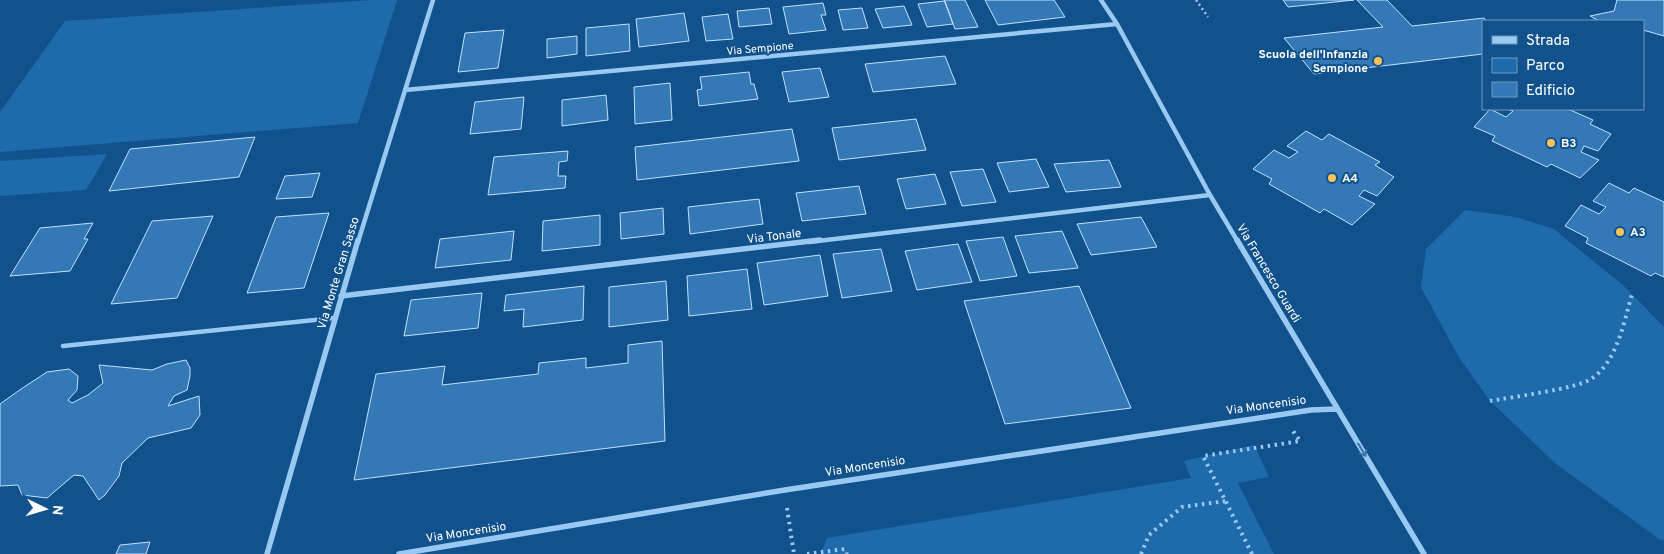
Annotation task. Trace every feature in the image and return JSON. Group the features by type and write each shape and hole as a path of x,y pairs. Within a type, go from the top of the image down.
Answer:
{"street":[{"name":"Via Monte Gran Sasso","path":"267,554 334,318 432,0"},
{"name":"Via Francesco Guardi","path":"1101,0 1117,24 1210,195 1424,554"},
{"name":"Via Sempione","path":"405,90 1117,24"},
{"name":"Via Tonale","path":"341,296 1210,195"},
{"name":"Via Moncenisio","path":"399,554 784,490 1311,410 1336,408"}],"lane":[{"path":"63,346 334,318"}],"path":[{"path":"1196,0 1208,17"},
{"path":"1490,401 1590,380 1607,359 1621,334 1632,294"},
{"path":"1252,554 1203,456 1300,441 1281,415"},
{"path":"784,490 794,554"},
{"path":"1141,554 1149,535 1182,508 1226,501"},
{"path":"807,554 845,549 847,554"}],"green space":[{"path":"372,0 397,0 358,123 0,152 0,112 65,21"},
{"path":"107,154 86,190 0,196 0,161"},
{"path":"1465,210 1516,217 1554,229 1625,287 1664,327 1664,540 1659,539 1555,463 1490,401 1458,356 1421,287 1426,249"},
{"path":"1254,445 1269,477 1238,483 1274,554 821,554 827,538 1191,478 1184,461"}],"building":[{"path":"944,0 965,0 978,27 955,29"},
{"path":"985,0 1054,0 1065,17 998,25"},
{"path":"1283,0 1354,0 1288,7"},
{"path":"1357,0 1387,0 1412,26 1484,18 1486,20 1482,20 1482,54 1314,74 1284,38 1383,27"},
{"path":"1617,0 1664,0 1664,36 1644,30 1644,20 1597,20 1590,16 1614,11"},
{"path":"945,1 953,24 927,27 918,4"},
{"path":"823,3 826,15 821,15 826,30 789,34 783,7"},
{"path":"904,6 912,25 883,28 875,9"},
{"path":"769,8 772,24 739,27 737,11"},
{"path":"862,8 868,28 843,30 838,10"},
{"path":"684,13 689,41 639,47 636,19"},
{"path":"728,14 733,39 706,41 702,17"},
{"path":"629,24 630,51 586,56 586,28"},
{"path":"504,30 498,68 458,72 465,33"},
{"path":"577,36 577,54 547,58 547,39"},
{"path":"945,56 956,84 873,92 865,64"},
{"path":"820,68 829,97 789,102 782,72"},
{"path":"749,72 751,84 754,84 758,99 699,106 697,90 702,89 700,77"},
{"path":"670,83 672,120 635,124 634,87"},
{"path":"606,95 608,120 562,126 562,100"},
{"path":"524,97 521,129 470,134 475,102"},
{"name":"B3","path":"1489,110 1506,117 1513,111 1510,110 1570,110 1593,120 1590,124 1611,134 1598,151 1584,146 1581,152 1599,160 1580,178 1551,164 1547,167 1492,141 1495,136 1474,127"},
{"path":"916,119 926,150 839,160 832,128"},
{"path":"792,129 799,161 637,180 635,147"},
{"name":"A4","path":"1306,131 1322,140 1329,134 1380,162 1375,165 1394,177 1377,196 1364,190 1359,196 1375,204 1352,225 1324,209 1320,213 1269,184 1272,179 1253,169 1274,150 1289,158 1298,152 1287,146"},
{"path":"255,137 239,177 109,191 130,149"},
{"path":"568,151 567,161 559,162 558,176 566,176 565,188 488,195 494,157"},
{"path":"1036,159 1049,187 1009,192 997,163"},
{"path":"1109,160 1121,187 1066,192 1054,164"},
{"path":"983,169 996,202 962,206 950,172"},
{"path":"320,173 312,197 276,199 285,176"},
{"path":"935,174 946,204 906,209 897,179"},
{"name":"A3","path":"1609,183 1629,193 1634,188 1664,202 1664,277 1655,273 1651,276 1586,243 1588,238 1565,226 1581,205 1599,214 1606,207 1593,201"},
{"path":"859,186 866,214 802,221 796,193"},
{"path":"759,199 763,224 690,234 688,207"},
{"path":"663,208 664,234 621,239 620,213"},
{"path":"329,213 304,288 247,293 276,217"},
{"path":"600,215 600,245 542,251 543,221"},
{"path":"213,216 177,298 111,304 152,221"},
{"path":"1141,217 1157,247 1091,255 1077,224"},
{"path":"93,223 84,239 88,239 70,271 10,276 40,228"},
{"path":"514,231 511,260 435,268 440,239"},
{"path":"1062,231 1078,268 1029,273 1015,236"},
{"path":"1003,237 1017,276 980,281 966,241"},
{"path":"958,244 972,282 917,290 905,251"},
{"path":"881,249 892,291 842,298 833,254"},
{"path":"820,255 828,296 764,305 757,263"},
{"path":"747,269 752,309 689,316 687,276"},
{"path":"666,281 668,320 609,327 609,287"},
{"path":"584,286 583,320 523,327 524,309 504,311 506,295"},
{"path":"1079,286 1131,408 1005,424 964,301"},
{"path":"482,293 478,328 404,336 411,300"},
{"path":"662,341 665,441 354,480 376,374 445,366 442,385 538,374 539,363 586,358 586,368 628,363 628,345"},
{"path":"186,360 190,368 187,390 174,396 168,406 199,396 200,415 191,428 148,438 122,463 119,476 99,500 83,476 74,475 47,498 22,495 18,485 0,486 0,404 21,389 47,372 69,369 78,376 77,390 68,400 72,403 88,395 103,383 99,365 152,370 167,364"},
{"path":"150,542 146,554 116,554 120,545"}],"place":[{"name":"Scuola dell'Infanzia Sempione","path":"1378,61"},
{"name":"B3","path":"1551,143"},
{"name":"A4","path":"1332,178"},
{"name":"A3","path":"1620,232"}]}
